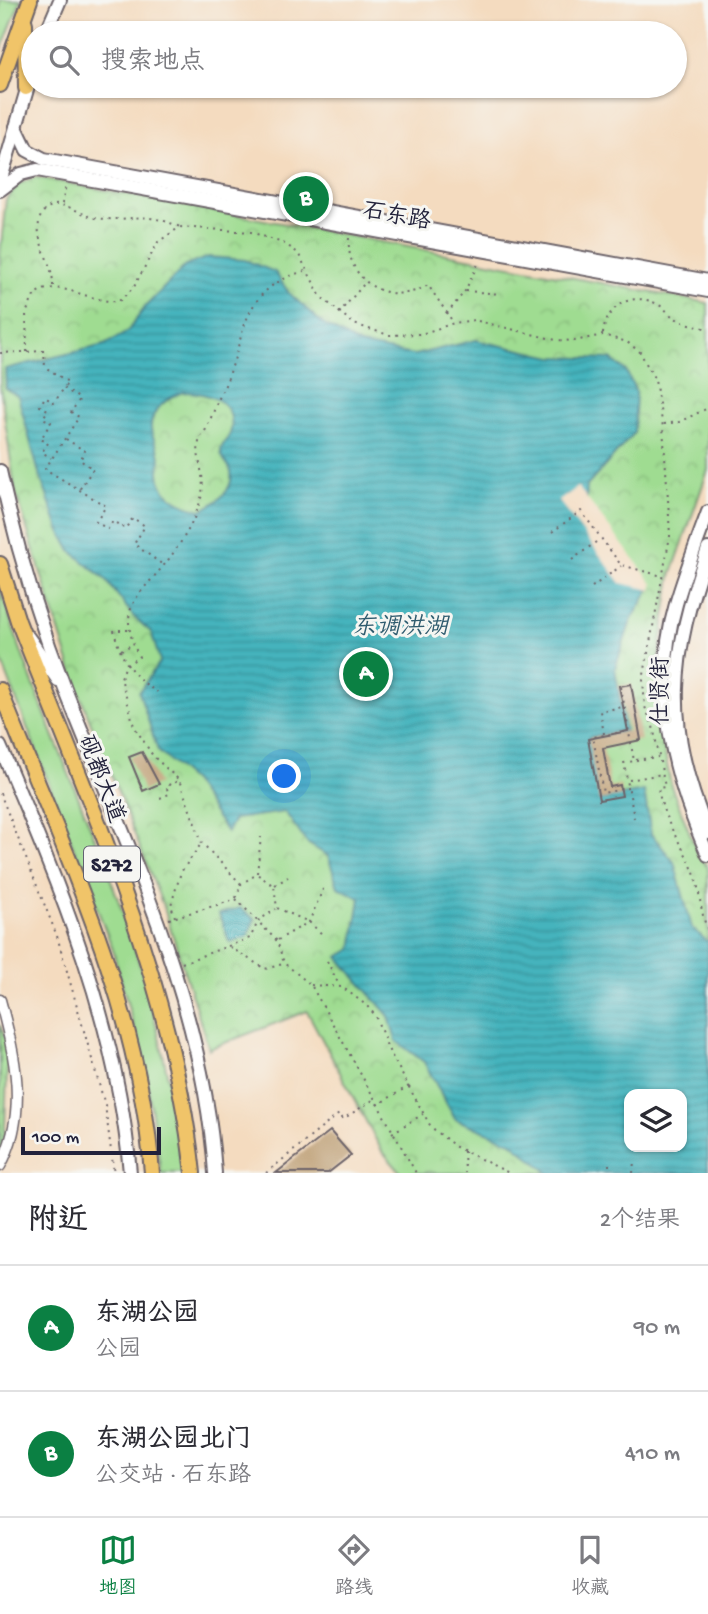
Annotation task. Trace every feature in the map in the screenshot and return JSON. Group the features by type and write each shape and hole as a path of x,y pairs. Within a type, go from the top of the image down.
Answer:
{"main road":[{"path":"0,85 21,26"},
{"name":"砚都大道","path":"0,564 18,621 151,971 181,1091 192,1173"},
{"name":"S272","path":"0,690 80,885 116,985 143,1098 152,1173"}],"street":[{"path":"51,21 60,0"},
{"path":"0,182 23,98"},
{"path":"0,190 21,174 41,165 27,150 16,127"},
{"name":"石东路","path":"41,165 69,176 708,291"},
{"name":"石东路","path":"41,165 708,281"},
{"path":"0,471 22,560 68,695 158,923 172,966 204,1082 215,1173"},
{"path":"708,512 675,606 666,667 667,718 674,764 687,807 708,855"},
{"name":"仕贤街","path":"708,549 686,610 676,666 677,719 683,759 708,833"},
{"path":"18,621 68,695"},
{"path":"0,746 63,900 94,989 117,1078 130,1173"},
{"path":"0,1000 11,1045 19,1111 16,1129 0,1166"}],"path":[{"path":"62,205 69,176"},
{"path":"52,287 53,272 38,226 44,210 62,205 94,218 147,216 180,227 270,237 298,253 321,298 339,313 372,330 403,336 421,334 454,323 488,321 556,340 574,341 603,335 627,342 645,358 655,380 663,424 670,536 643,680 645,707 653,726 663,774 665,787 658,789 666,822 693,871 708,930"},
{"path":"27,352 25,325 29,303 42,289 52,287 99,301 119,301 134,287 158,242 180,227"},
{"path":"351,227 348,251 365,283 377,290 402,295 417,292 428,285 454,323"},
{"path":"446,315 465,291 483,250"},
{"path":"241,884 202,843 179,780 153,756 134,726 121,678 127,664 139,657 129,630 132,604 142,586 163,566 186,536 198,508 204,481 198,446 230,371 241,327 254,303 272,285 307,270"},
{"path":"339,313 365,283"},
{"path":"465,291 501,295"},
{"path":"603,335 607,316 613,309 636,299 647,300 677,319 708,330"},
{"path":"0,353 44,351 45,367 68,382 54,403 45,397 40,406 48,410 43,418 51,422 41,439 48,443 42,452 52,458"},
{"path":"64,388 80,399 71,412 79,417 46,469 106,506 96,522 108,529 113,521 125,529 133,518 145,526 134,544 163,566"},
{"path":"663,424 679,422 708,408"},
{"path":"65,439 85,452 80,460 93,469 79,490"},
{"path":"552,532 581,511 621,565 663,576"},
{"path":"572,559 601,538"},
{"path":"592,587 621,565"},
{"path":"129,630 114,630 119,650 141,682 158,692"},
{"path":"119,650 133,645"},
{"path":"621,687 634,761"},
{"path":"604,735 600,711 624,707"},
{"path":"629,731 593,737 603,793 629,788"},
{"path":"634,818 624,763 659,757"},
{"path":"628,780 663,774"},
{"path":"160,798 169,794 166,786 179,780"},
{"path":"0,793 57,936 105,1105 114,1173"},
{"path":"257,874 261,837"},
{"path":"175,917 171,905 181,872 199,851 202,843"},
{"path":"236,899 241,884 257,874"},
{"path":"257,874 274,886 277,908"},
{"path":"274,886 289,877"},
{"path":"277,941 309,922 323,889"},
{"path":"158,923 236,899"},
{"path":"236,899 277,941 284,963 311,985 416,1173"},
{"path":"172,966 250,938 259,920 277,908"},
{"path":"277,908 309,922 324,936"},
{"path":"228,946 265,969 284,963"},
{"path":"327,961 339,986"},
{"path":"311,985 339,986 355,996 375,1015 382,1038 408,1086 424,1114 444,1139 509,1173"},
{"path":"376,1105 408,1086"},
{"path":"266,1173 338,1114 343,1119 374,1100"},
{"path":"392,1133 424,1114"},
{"path":"464,1150 465,1173"},
{"path":"608,1173 609,1161"},
{"path":"633,1173 634,1161"}],"green space":[{"path":"0,0 21,0 0,53"},
{"name":"东调洪湖","path":"35,177 708,303 708,470 671,576 658,663 660,727 671,786 697,851 708,868 708,1173 401,1173 382,1151 307,1011 209,1049 165,911 76,685 15,490 0,386 0,255 6,199 19,184"},
{"path":"0,587 30,676 117,895 141,969 157,1026 169,1085 182,1173 161,1173 145,1069 112,947 0,657"},
{"path":"0,1025 8,1044 4,1152 0,1158"}],"water":[{"name":"东调洪湖","path":"208,257 245,260 275,272 289,293 323,324 360,345 414,355 476,340 553,357 611,359 626,371 636,392 634,433 587,486 586,502 651,587 631,621 615,668 625,731 589,737 600,799 644,791 651,834 674,862 692,928 708,942 708,1173 549,1173 511,1142 455,1119 424,1062 396,1041 389,1016 338,957 352,949 360,898 338,887 328,856 307,843 285,812 234,819 227,832 192,781 158,751 139,692 160,661 151,632 134,617 106,580 71,551 59,529 38,470 18,396 6,389 5,369 104,345 127,332 146,306 185,266","holes":["183,392 201,394 224,405 231,420 230,433 221,450 230,469 231,483 219,499 201,510 173,498 163,488 159,473 160,454 151,429 154,414 167,400"]},
{"path":"240,908 255,919 248,936 230,943 219,914"}],"pier":[{"path":"578,487 653,584 652,590 621,583 559,501"}],"building":[{"path":"631,684 641,740 603,748 610,787 620,785 622,796 599,800 588,739 628,731 619,686"},
{"path":"142,752 159,784 143,791 129,757"},
{"path":"330,1131 351,1155 328,1173 276,1173"}],"place":[{"name":"东湖公园北门","path":"306,199"},
{"name":"东湖公园","path":"366,674"}]}
